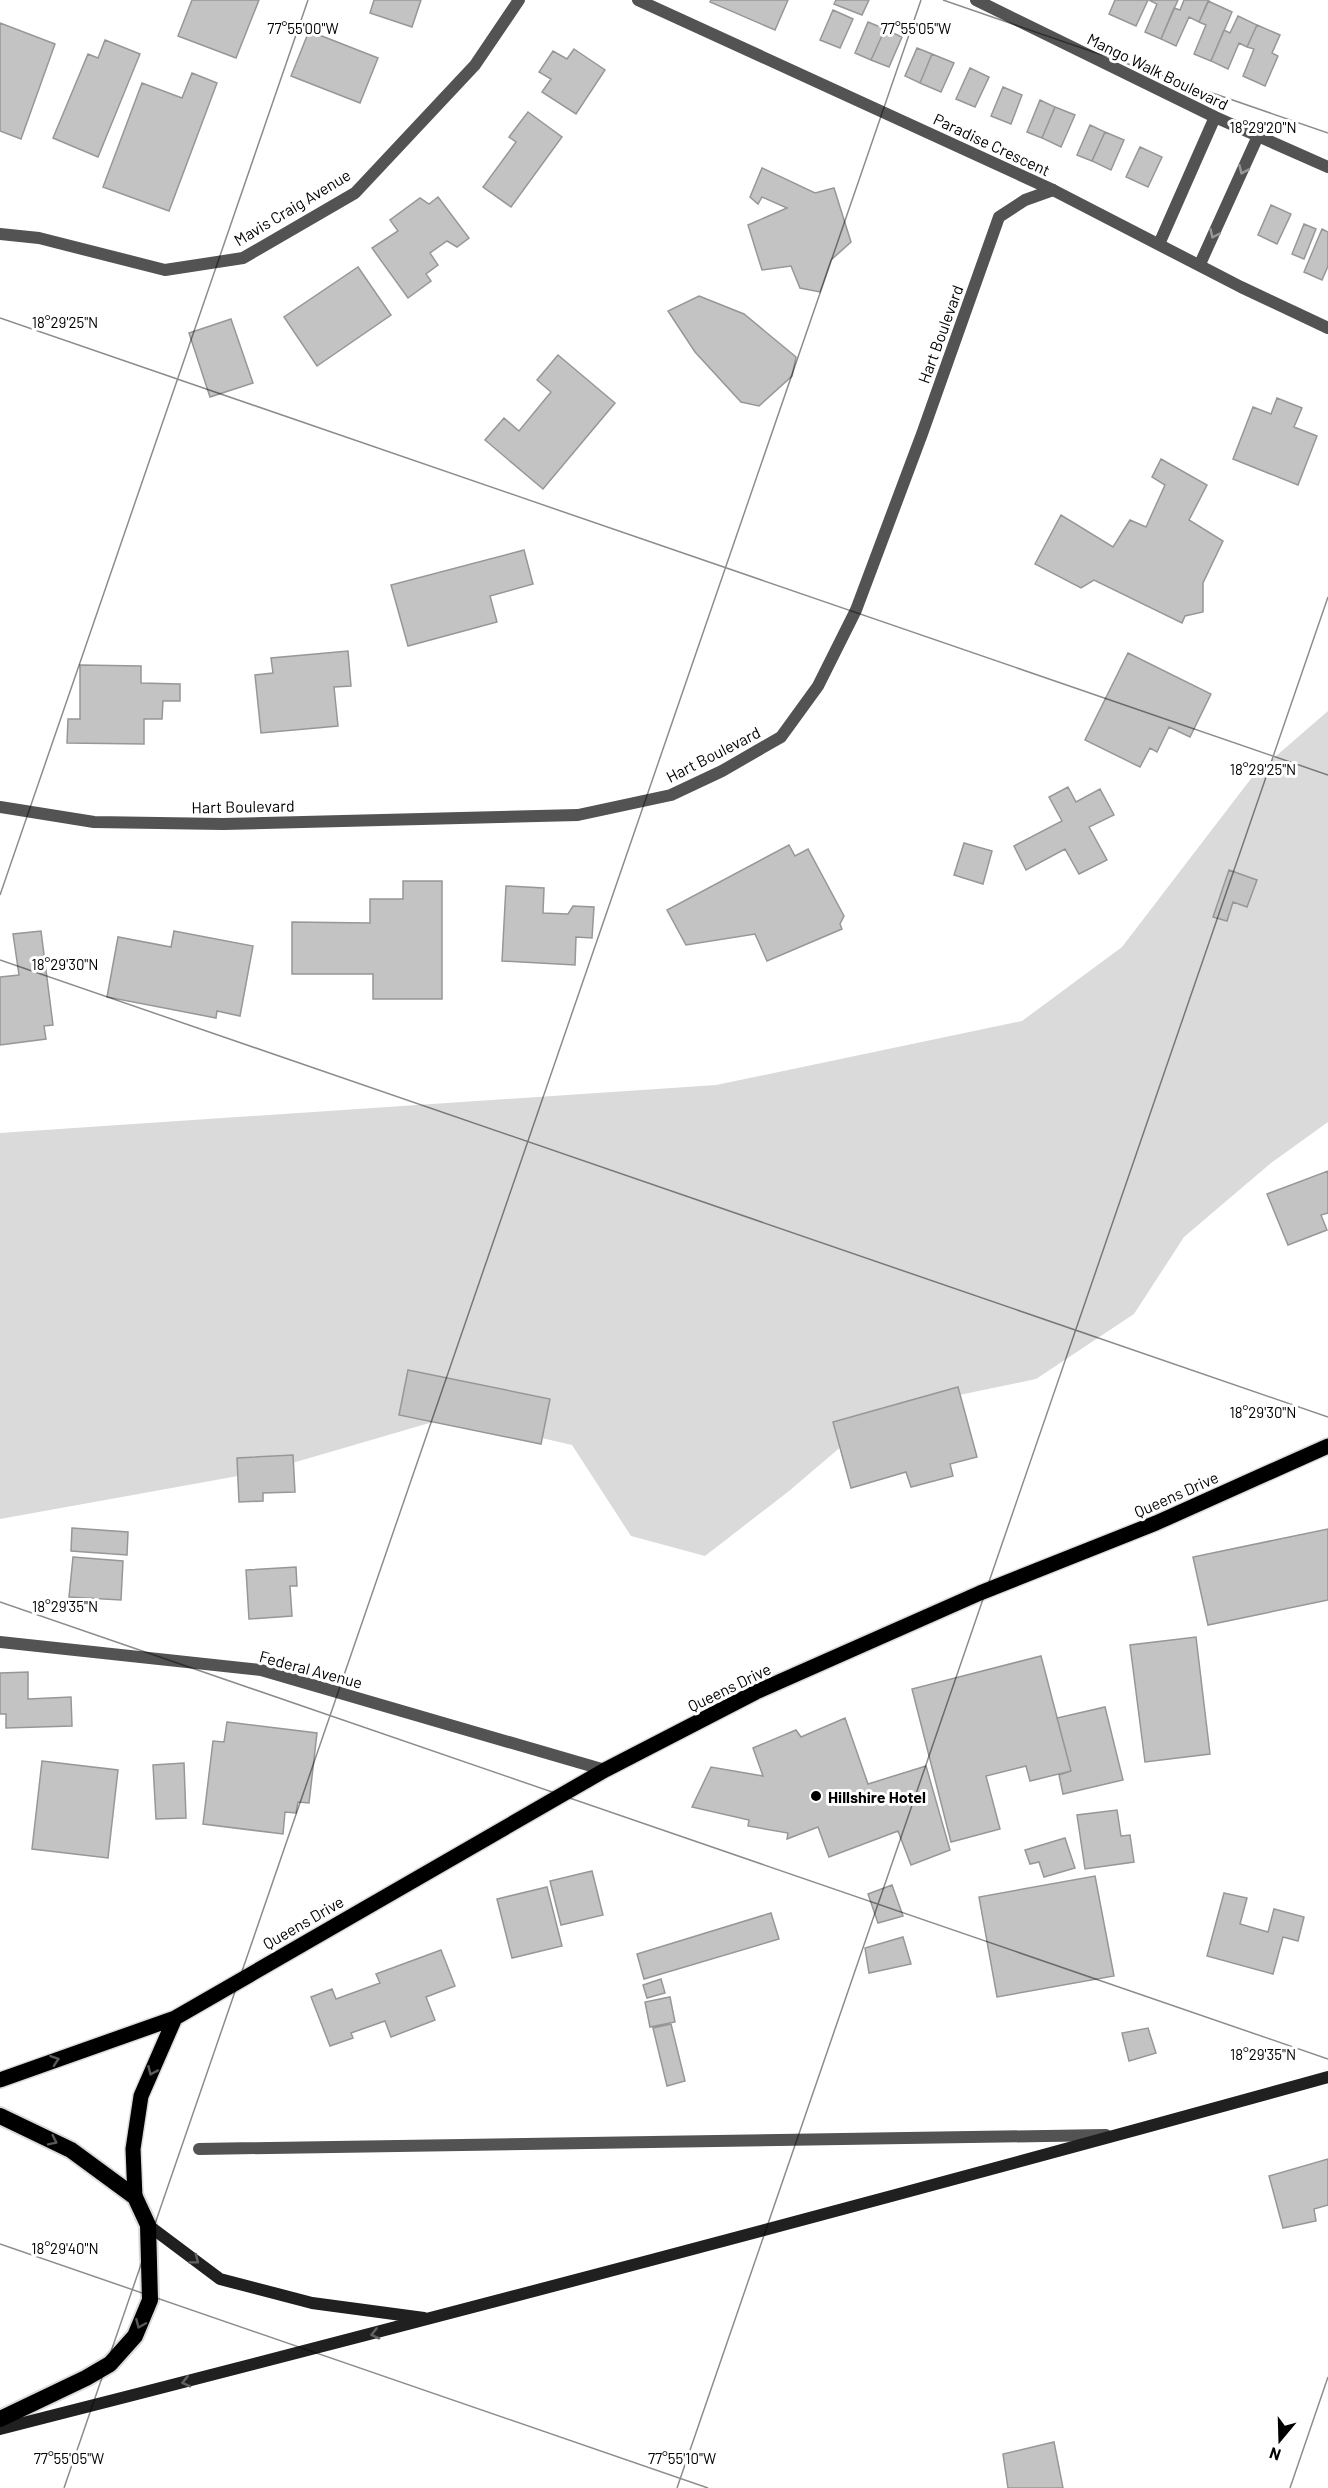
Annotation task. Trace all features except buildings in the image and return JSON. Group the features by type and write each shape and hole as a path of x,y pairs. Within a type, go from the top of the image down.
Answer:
{"highway":[{"path":"0,2116 71,2150 135,2197 148,2225 150,2300 135,2336 110,2364 0,2419"}],"main road":[{"name":"Queens Drive","path":"0,2079 175,2018 605,1770 756,1692 980,1593 1156,1523 1328,1446"},
{"path":"135,2197 133,2149 141,2096 175,2018"},
{"path":"0,2429 431,2319 1328,2077"},
{"path":"148,2225 220,2279 312,2303 431,2319"}],"street":[{"name":"Mavis Craig Avenue","path":"0,234 39,238 165,270 243,258 355,193 475,65 519,0"},
{"name":"Paradise Crescent","path":"638,0 1053,190 1241,287 1328,328"},
{"name":"Mango Walk Boulevard","path":"976,0 1215,117 1328,167"},
{"path":"1159,244 1215,117"},
{"path":"1200,264 1258,136"},
{"name":"Hart Boulevard","path":"0,807 94,822 223,824 578,815 671,795 722,771 781,737 818,686 856,610 922,434 999,217 1025,200 1053,190"},
{"name":"Federal Avenue","path":"0,1642 261,1670 605,1770"},
{"path":"199,2149 1117,2135"}],"shaded area":[{"path":"1328,711 1328,1122 1271,1163 1184,1237 1134,1314 1036,1379 883,1411 789,1491 705,1556 631,1536 572,1445 450,1417 265,1471 0,1519 0,1133 716,1085 1022,1021 1122,947 1253,776"}],"place":[{"name":"Hillshire Hotel","path":"816,1796"}]}
